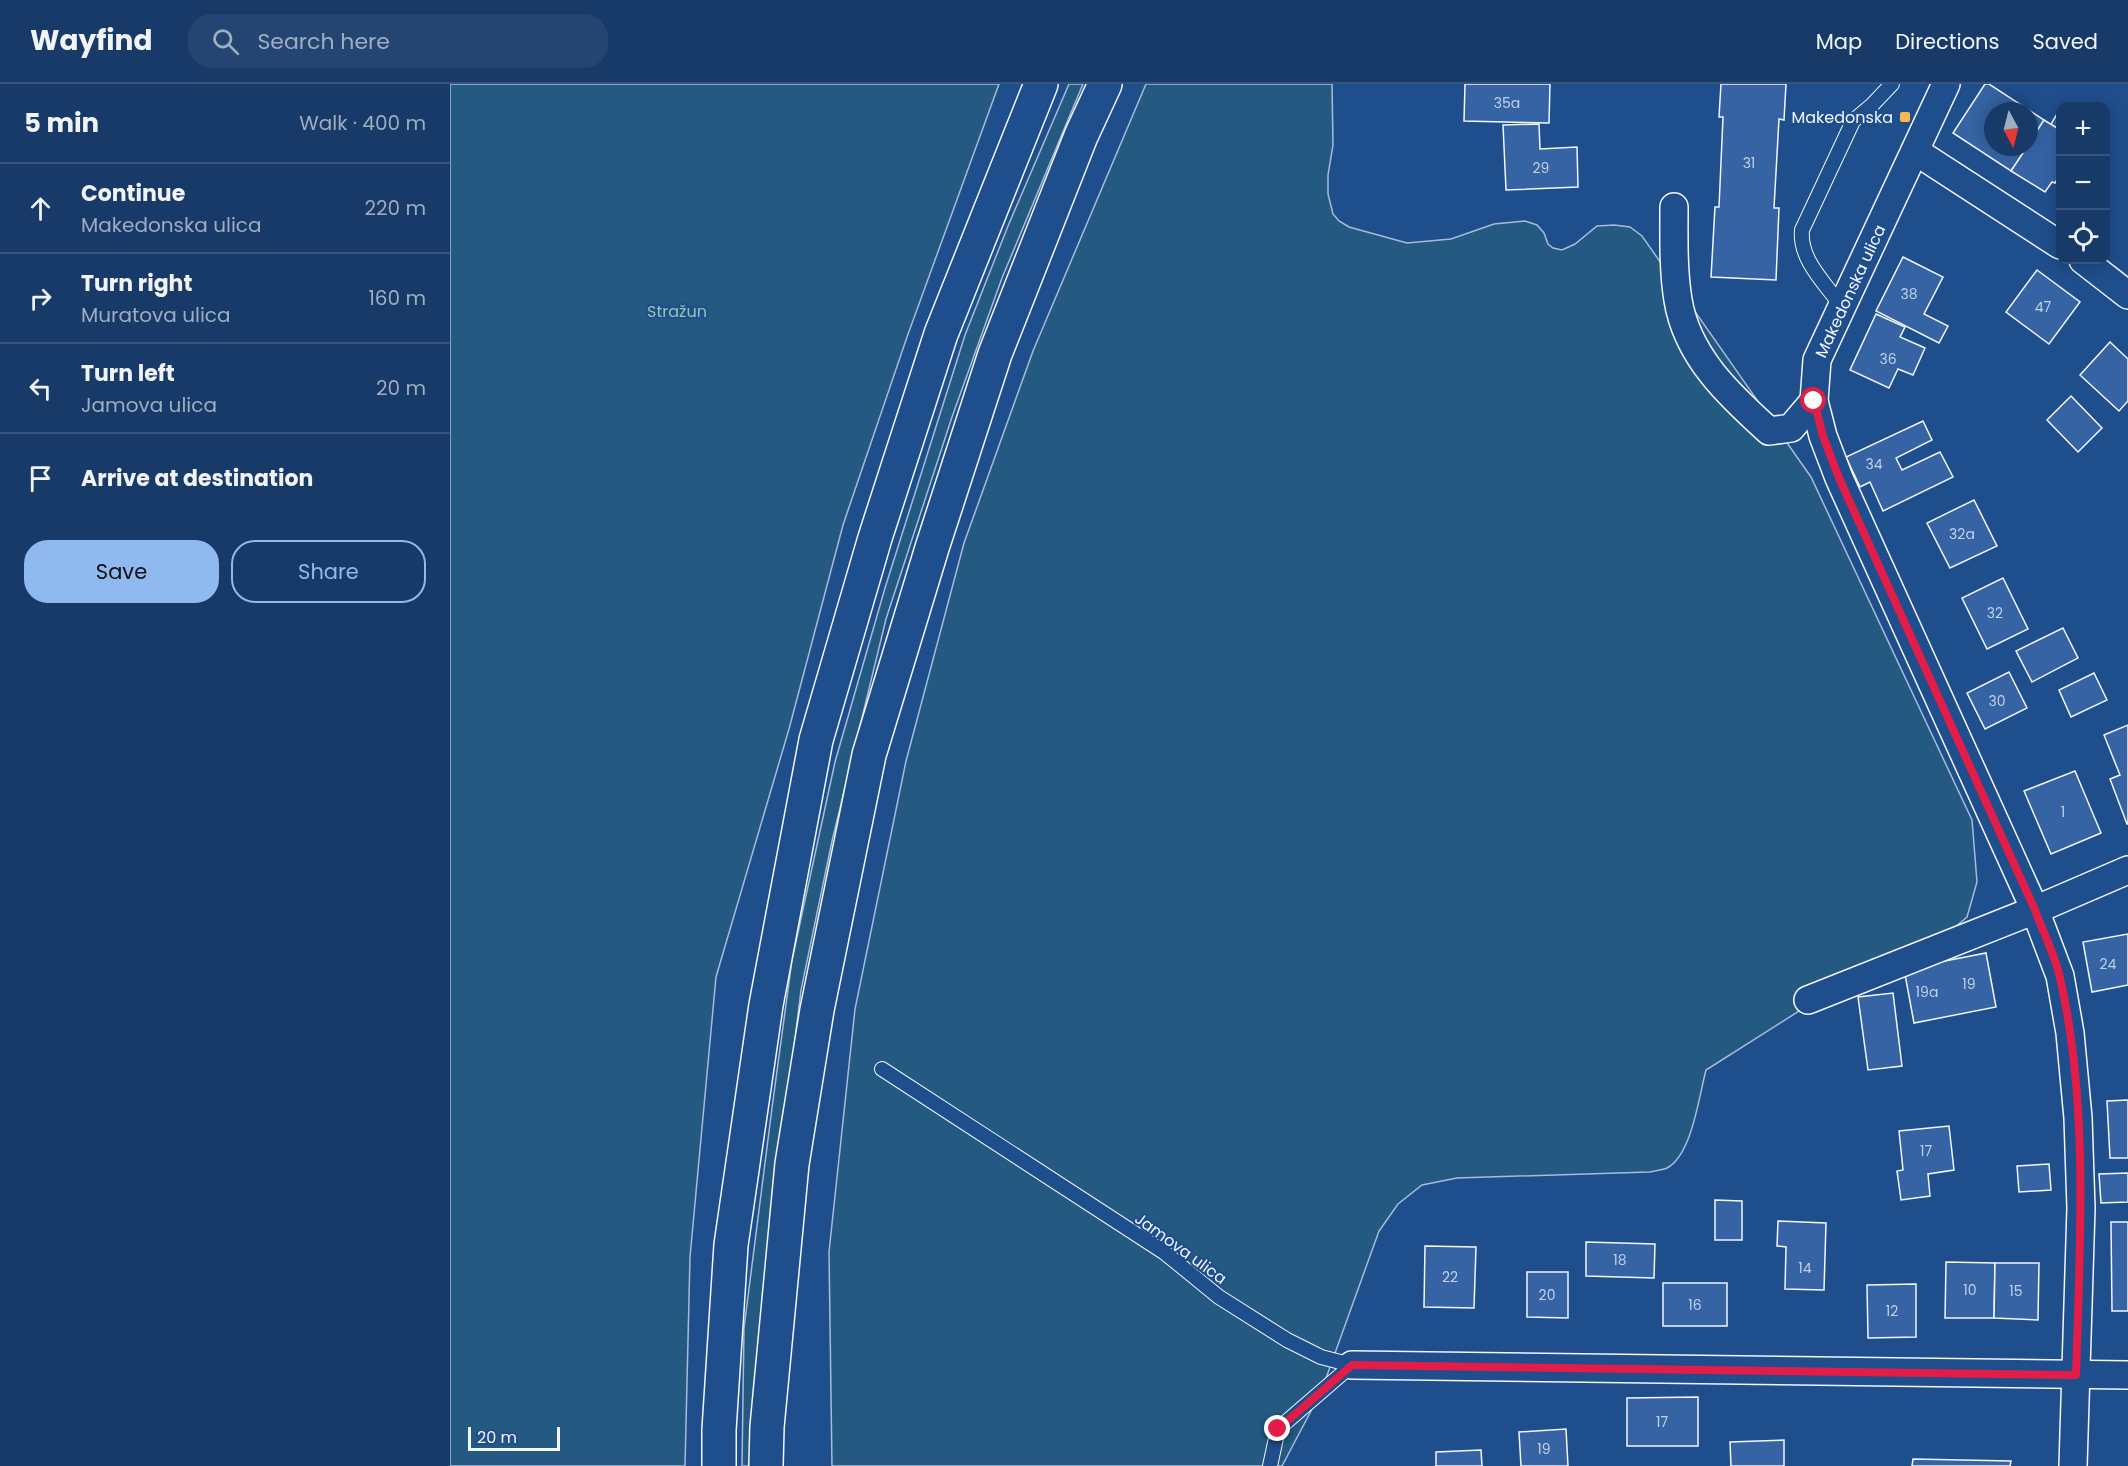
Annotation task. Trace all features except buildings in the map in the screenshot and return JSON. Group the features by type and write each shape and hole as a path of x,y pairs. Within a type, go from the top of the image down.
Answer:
{"highway":[{"path":"719,1466 719,1430 731,1245 766,1005 816,740 875,538 941,334 1041,84"},
{"path":"766,1466 767,1427 792,1164 817,1011 869,755 932,548 995,354 1081,136 1105,84"}],"street":[{"name":"Makedonska ulica","path":"1942,85 1915,151 1817,360 1814,401 1823,436 1839,478 2035,910 2060,976 2070,1033 2078,1118 2081,1208 2073,1466"},
{"path":"1915,151 2056,242"},
{"path":"1674,207 1674,272 1678,303 1699,357 1731,398 1769,431 1791,428 1814,401"},
{"path":"2088,264 2128,296"},
{"path":"1808,1000 2035,910 2128,870"},
{"path":"1352,1365 2128,1375"}],"lane":[{"path":"1842,307 1808,260 1801,239 1802,230 1853,121 1892,84"},
{"name":"Jamova ulica","path":"882,1069 1165,1253 1219,1297 1287,1340 1321,1357 1352,1365"},
{"path":"1270,1466 1278,1429 1352,1365"}],"green space":[{"name":"Stražun","path":"450,84 999,84 907,337 843,525 789,729 716,977 690,1257 685,1466 450,1466"},
{"path":"1069,84 1083,84 1002,278 952,417 886,619 832,841 801,990 787,1104 753,1466 742,1466 744,1328 772,1108 792,960 835,762 885,588 965,335 1008,226"},
{"path":"1146,84 1332,84 1333,145 1328,175 1328,194 1333,214 1349,227 1407,243 1451,239 1494,224 1525,221 1537,225 1544,233 1548,244 1562,250 1575,244 1597,226 1630,227 1642,236 1811,477 1972,820 1977,882 1967,917 1942,938 1878,961 1706,1070 1693,1124 1683,1151 1667,1168 1649,1172 1457,1178 1422,1185 1398,1204 1379,1231 1321,1392 1282,1466 832,1466 829,1252 855,1009 906,761 964,543 1033,351"}],"place":[{"name":"Makedonska","path":"1905,117"}],"route":[{"path":"1278,1429 1352,1365 2076,1375 2081,1208 2078,1118 2070,1033 2060,976 2035,910 1839,478 1823,436 1814,401"}]}
